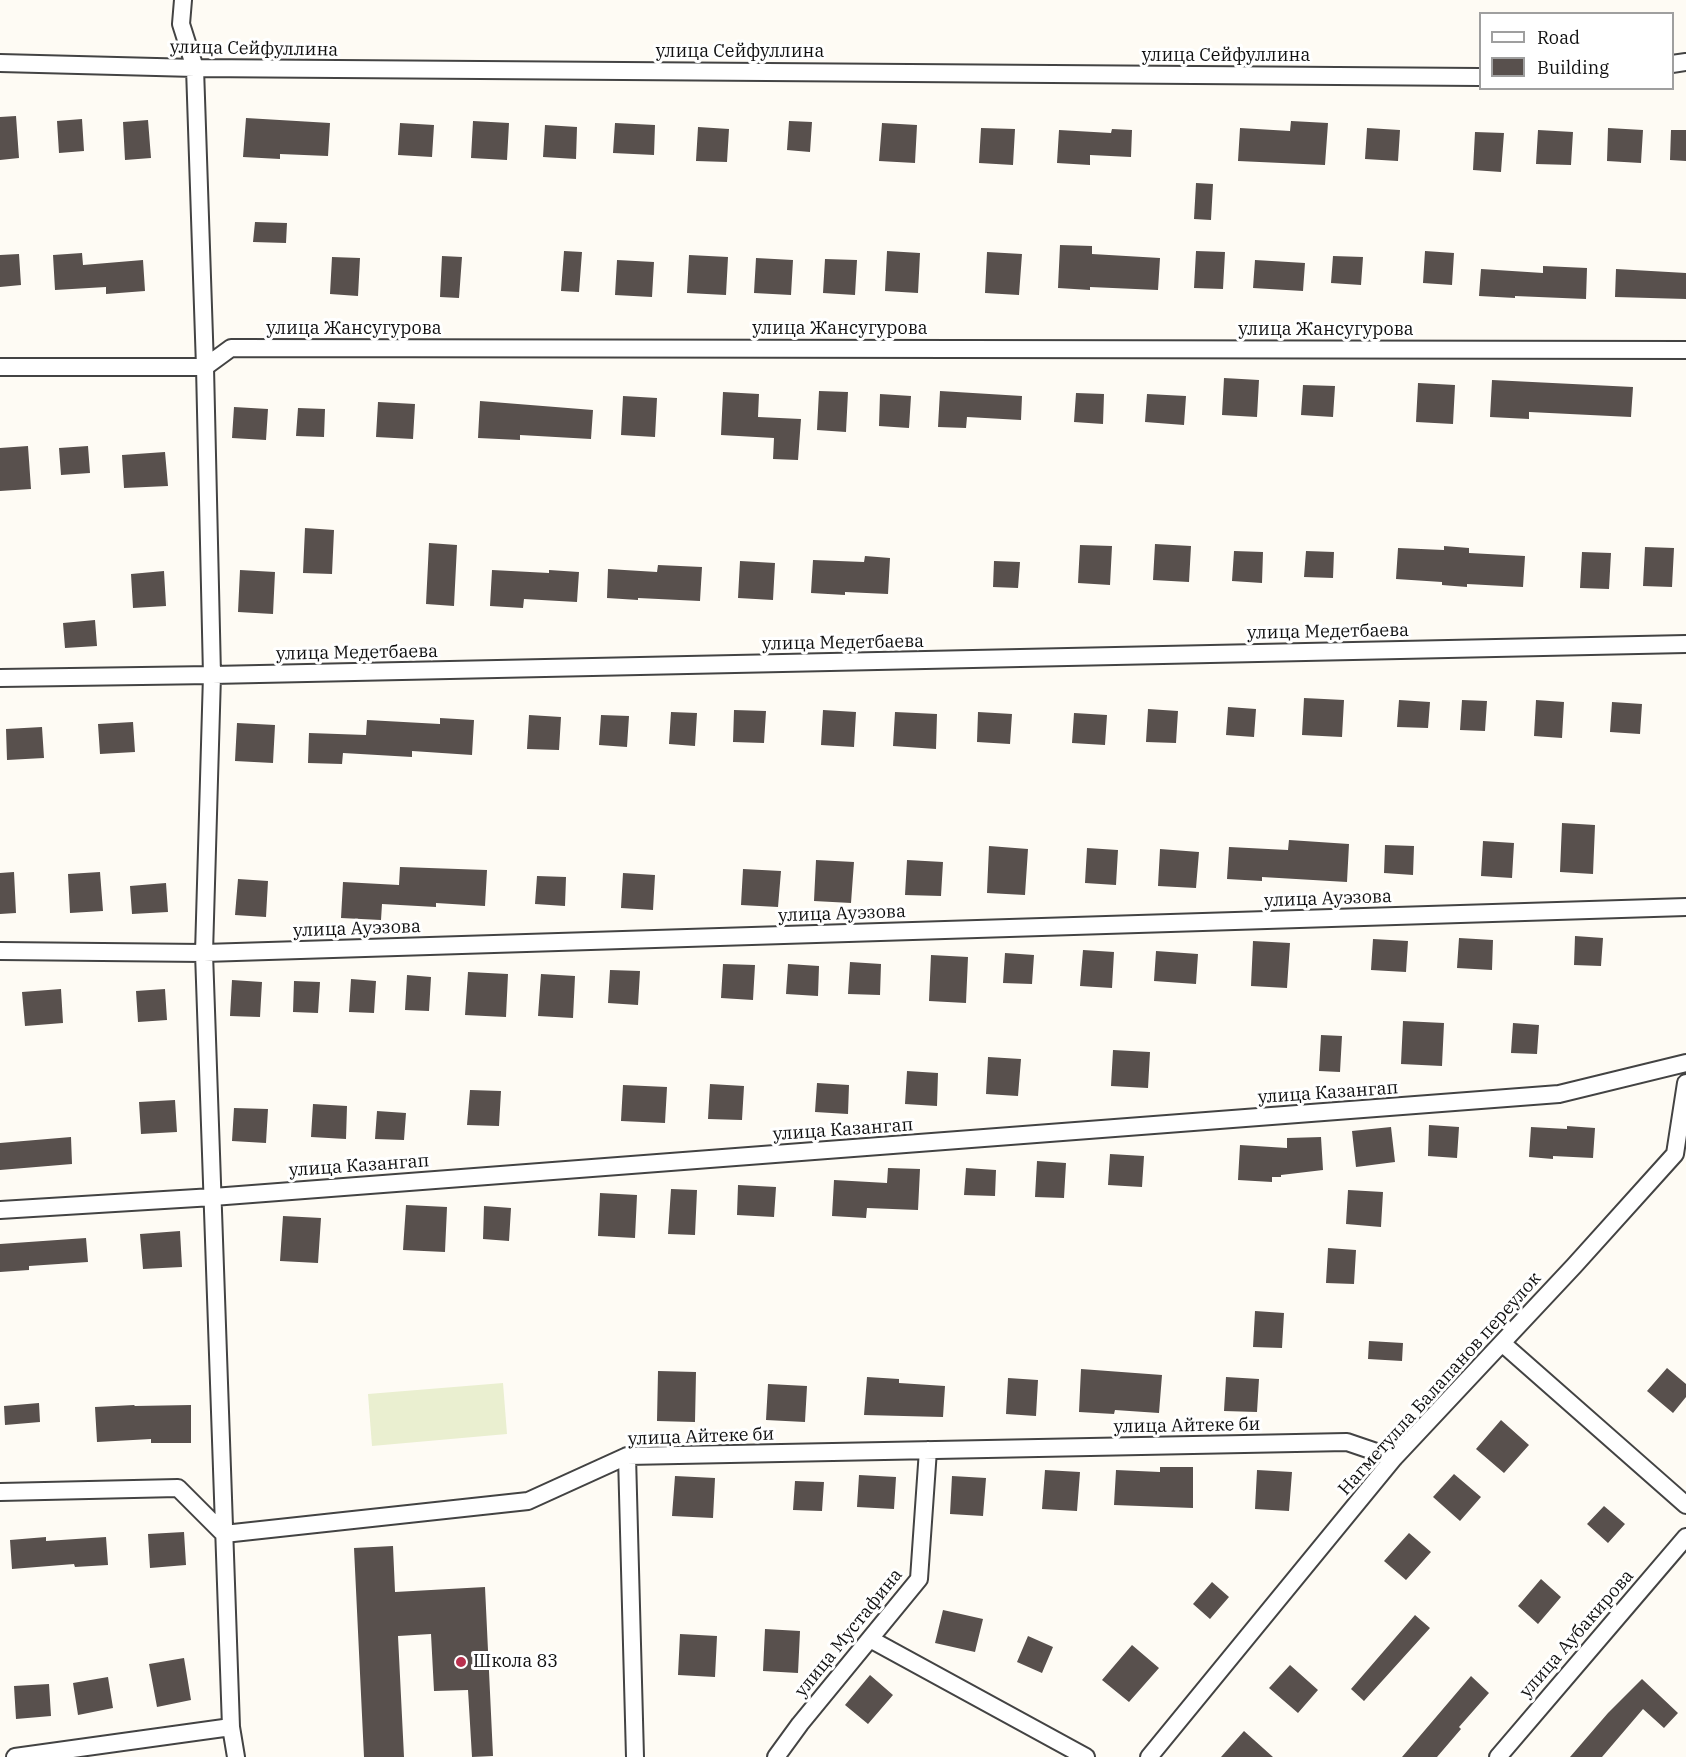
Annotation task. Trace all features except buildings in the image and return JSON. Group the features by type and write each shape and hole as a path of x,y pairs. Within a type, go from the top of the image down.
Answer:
{"street":[{"path":"183,0 181,24 195,68 205,368 212,675 204,953 231,1727 236,1757"},
{"name":"улица Сейфуллина","path":"0,63 195,68 1479,77"},
{"name":"улица Жансугурова","path":"205,368 231,348 1686,350"},
{"path":"0,367 205,368"},
{"name":"улица Медетбаева","path":"0,678 1686,644"},
{"name":"улица Ауэзова","path":"0,951 204,953 1686,907"},
{"name":"улица Казангап","path":"0,1210 213,1197 1559,1094 1686,1063"},
{"name":"Нагметулла Балапанов переулок","path":"1149,1757 1394,1458 1675,1154 1686,1083"},
{"path":"1502,1343 1686,1505"},
{"name":"улица Айтеке би","path":"224,1534 528,1501 627,1456 1347,1442 1394,1458"},
{"name":"улица Мустафина","path":"776,1757 800,1724 919,1579 928,1450"},
{"path":"627,1456 634,1757"},
{"path":"0,1492 178,1488 224,1534"},
{"name":"улица Аубакирова","path":"1498,1757 1686,1537"},
{"path":"870,1639 1086,1757"},
{"path":"15,1757 231,1727"}],"green space":[{"path":"503,1383 507,1434 372,1446 368,1394"}],"place":[{"name":"Школа 83","path":"461,1662"}]}
